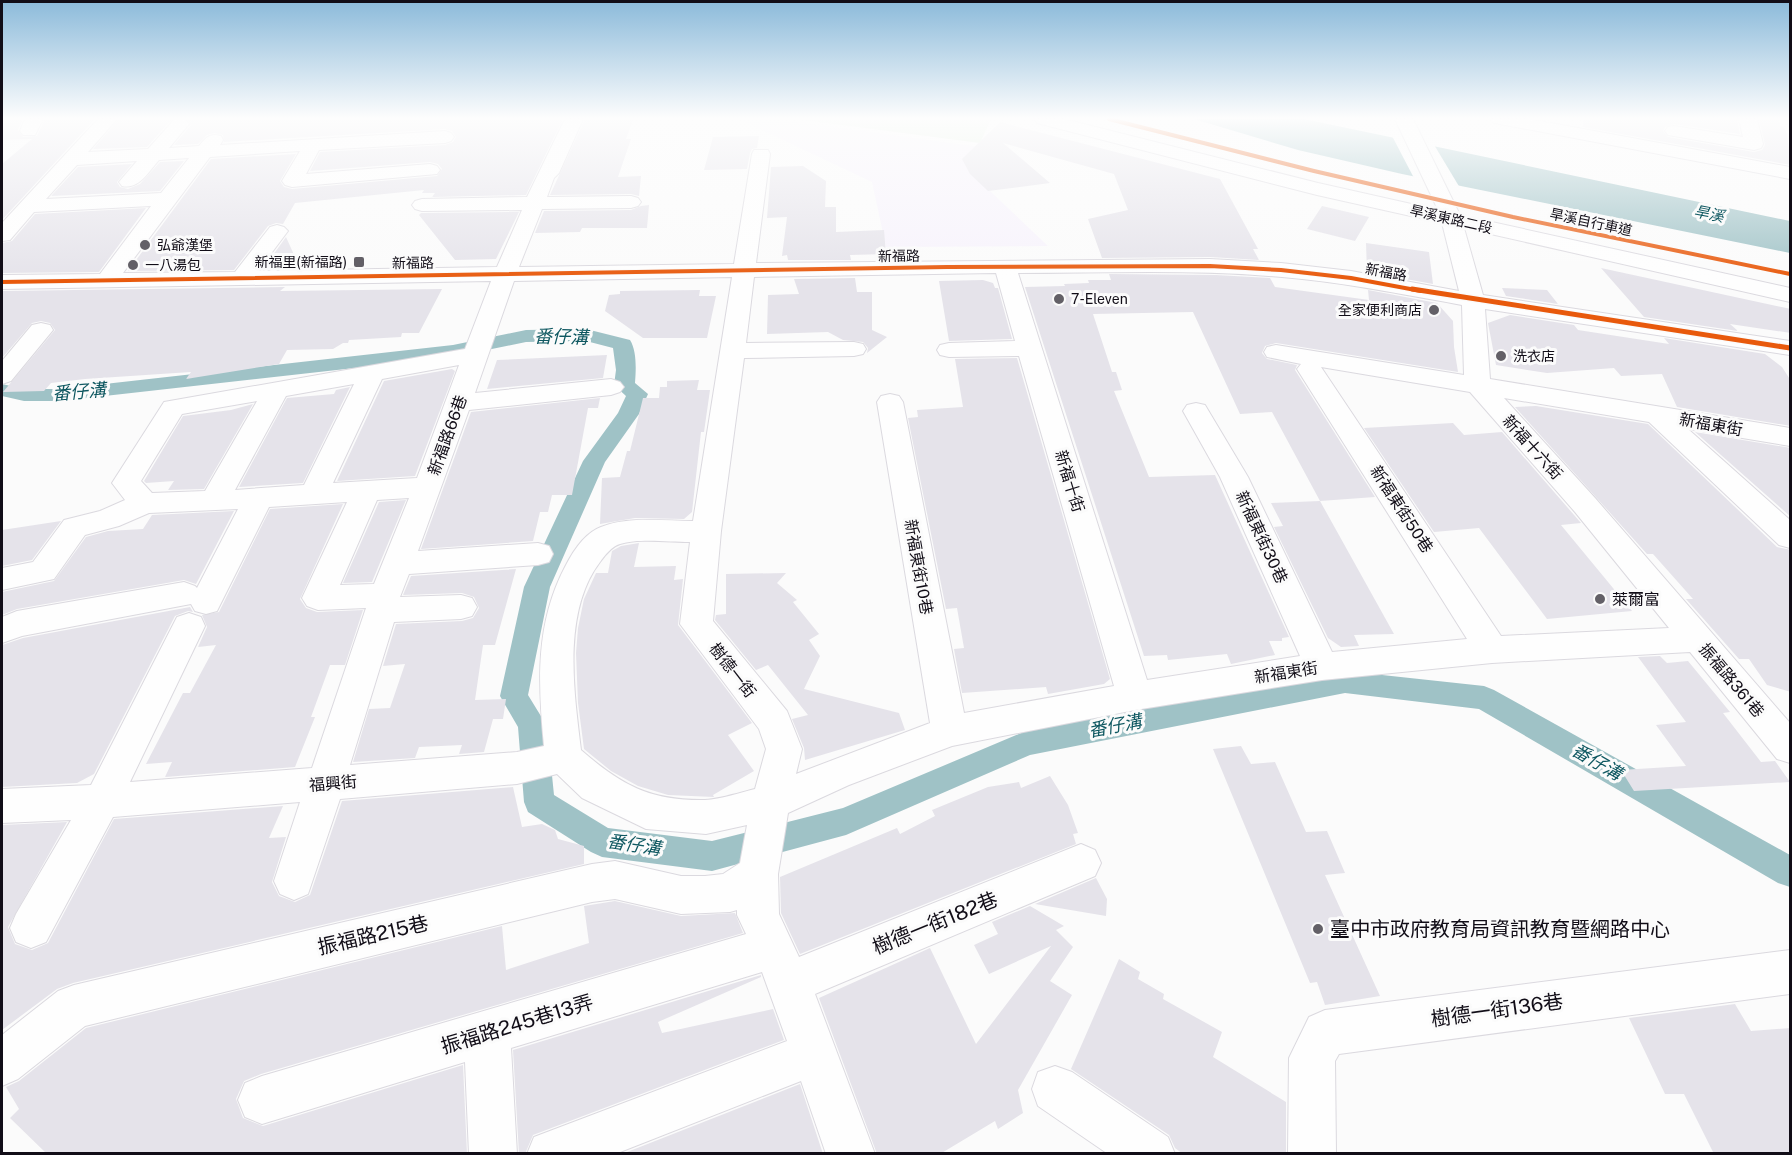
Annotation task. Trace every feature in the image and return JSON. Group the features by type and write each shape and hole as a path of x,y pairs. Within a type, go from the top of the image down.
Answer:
{"street":[{"path":"2,235 61,173"},
{"path":"129,182 137,173"},
{"path":"108,280 189,173"},
{"path":"297,173 292,181 427,177 429,173"},
{"name":"新福路66巷","path":"367,491 318,598 386,595 428,487 505,274 548,173"},
{"name":"樹德一街","path":"758,173 706,531 696,624 774,722 784,749 770,804 758,872"},
{"name":"旱溪東路二段","path":"1254,173 1317,189 1449,214 1791,295"},
{"path":"1430,173 1449,214 1473,300 1477,384"},
{"path":"29,206 169,199"},
{"path":"422,205 631,202"},
{"path":"242,278 277,231"},
{"name":"新福路","path":"2,282 1210,266 1281,270 1351,278 1786,353"},
{"name":"新福十街","path":"1005,267 1135,696"},
{"path":"2,376 41,330"},
{"path":"949,350 1029,348"},
{"path":"733,351 854,349"},
{"name":"新福東街","path":"1276,352 1791,437"},
{"path":"145,503 126,483 173,408 476,355"},
{"name":"新福東街50巷","path":"1310,369 1492,650"},
{"path":"314,494 372,373"},
{"name":"新福十六街","path":"1477,384 1585,505 1698,639"},
{"path":"459,403 611,387"},
{"path":"213,501 276,390"},
{"name":"新福東街10巷","path":"890,402 949,731"},
{"name":"新福東街30巷","path":"1196,411 1234,477 1322,666"},
{"path":"1656,414 1791,537"},
{"path":"2,579 43,571 75,527 108,519 145,503 213,501 428,487"},
{"path":"31,928 102,801 193,607 259,497"},
{"path":"706,531 612,534 589,551 576,570 560,630 556,682 563,757 595,786 646,812 706,817 770,804"},
{"path":"397,564 538,554"},
{"path":"2,630 16,624 193,607"},
{"path":"294,881 381,610 461,607"},
{"name":"新福東街","path":"770,804 949,731 1135,696 1322,666 1492,650 1698,639"},
{"name":"振福路361巷","path":"1698,639 1791,748"},
{"name":"福興街","path":"2,806 102,801 517,768 563,757"},
{"name":"樹德一街182巷","path":"780,965 1081,863"},
{"path":"758,872 758,915 815,1053 851,1154"},
{"name":"振福路215巷","path":"2,1063 74,1007 592,883 615,880 681,895 705,895 730,893 758,872"},
{"name":"振福路245巷13弄","path":"262,1100 487,1033 780,965"},
{"name":"樹德一街136巷","path":"1312,1154 1312,1058 1325,1034 1791,972"},
{"path":"487,1033 493,1154"},
{"path":"551,1154 815,1053"},
{"path":"1055,1089 1151,1154"}],"shaded area":[{"path":"853,173 972,173 1048,246 886,247 872,182"}],"water":[{"name":"旱溪","path":"1397,173 1561,173 1790,221 1790,253"}],"pier":[{"path":"1411,173 1451,173 1460,188 1415,180"}],"building":[{"path":"2,173 45,173 2,220"},
{"path":"73,173 125,173 117,182 120,187 128,189 140,184 150,173 174,173 160,191 51,196"},
{"path":"201,173 285,173 280,181 284,187 292,189 437,176 439,173 537,173 526,195 432,197 435,193 422,193 424,190 295,203 283,224 276,223 268,226 234,270 128,271"},
{"path":"560,173 619,173 618,177 641,176 639,196 631,194 550,195"},
{"path":"771,173 814,173 826,181 825,207 836,207 836,232 884,230 886,254 850,255 851,260 788,260 787,255 782,256 787,217 767,218"},
{"path":"1038,173 1050,183 988,191 970,174"},
{"path":"1110,173 1196,173 1220,179 1258,249 1253,249 1259,260 1210,257 1102,258 1088,219 1128,210 1114,174"},
{"path":"649,205 647,228 582,228 580,232 535,233 544,211 631,210"},
{"path":"1322,206 1369,217 1355,241 1307,229"},
{"path":"146,208 99,272 2,273 2,243 12,241 35,214"},
{"path":"519,212 496,259 455,260 419,215 421,213"},
{"path":"286,237 300,268 263,269"},
{"path":"1366,243 1429,252 1433,284 1367,272"},
{"path":"1601,268 1791,309 1791,333 1730,324 1738,331 1644,317"},
{"path":"1109,274 1270,278 1275,287 1369,300 1368,290 1437,303 1453,321 1458,372 1276,343 1265,346 1262,353 1267,359 1297,365 1295,370 1375,497 1320,501 1272,412 1240,414 1193,312 1093,314 1112,372 1116,372 1122,390 1114,391 1149,477 1215,475 1289,637 1282,638 1282,641 1269,641 1275,655 1231,664 1227,654 1168,660 1167,655 1144,656 1025,287 1065,286 1064,284 1089,283 1088,280 1111,280"},
{"path":"855,278 857,292 872,292 872,330 887,337 867,353 868,348 863,342 843,340 828,332 767,334 768,295 799,294 794,279"},
{"path":"983,280 993,283 995,288 998,288 1012,339 949,341 939,281"},
{"path":"285,287 280,291 442,289 419,333 402,333 401,337 349,340 348,343 343,343 333,349 287,350 279,364 186,379 191,372 85,379 51,383 44,391 3,392 55,330 50,323 41,321 32,323 2,358 2,291"},
{"path":"1502,288 1547,290 1558,304 1506,296"},
{"path":"700,290 699,296 716,296 707,338 643,338 605,311 609,295 620,294 620,291"},
{"path":"1510,315 1574,325 1578,330 1669,344 1664,338 1765,354 1782,367 1791,381 1791,426 1677,407 1662,374 1621,376 1614,368 1547,373 1496,365 1488,323"},
{"path":"607,355 603,378 487,389 497,360"},
{"path":"1017,358 1110,679 1104,684 1048,694 1046,687 962,693 954,649 964,648 957,608 946,609 908,418 918,417 917,410 963,407 955,359"},
{"path":"452,369 455,371 415,476 337,481 384,381"},
{"path":"699,380 697,390 710,390 704,432 701,432 692,512 684,519 635,518 600,524 602,478 620,477 627,451 630,451 643,398 659,398 660,387 667,387 667,381"},
{"path":"350,387 303,483 239,487 287,398 334,394 336,390"},
{"path":"600,398 598,408 588,408 572,495 552,495 548,512 540,512 533,541 421,549 471,412"},
{"path":"253,404 204,489 168,490 174,481 146,483 144,481 183,416 231,410"},
{"path":"1536,406 1648,424 1777,547 1791,550 1791,692 1767,685 1749,659 1739,659 1686,599 1693,599 1653,554 1647,554 1515,407"},
{"path":"1453,423 1464,435 1502,432 1581,523 1561,525 1632,611 1547,619 1479,528 1434,532 1364,428"},
{"path":"1695,432 1791,448 1791,517"},
{"path":"406,500 372,582 343,583 379,502"},
{"path":"1320,501 1394,634 1354,635 1359,646 1341,647 1328,638 1274,527 1283,526 1271,503"},
{"path":"343,504 300,599 306,608 317,612 363,610 345,665 330,665 311,717 315,717 295,767 165,777 172,762 146,764 183,693 190,693 216,645 198,647 207,627 202,615 219,612 270,509"},
{"path":"234,511 196,584 184,580 17,609 2,615 2,592 54,581 86,537 108,531 143,529 152,515"},
{"path":"61,521 32,560 2,566 2,530"},
{"path":"639,543 634,567 676,566 674,580 683,579 678,625 752,723 728,735 754,771 713,795 714,797 668,795 638,786 611,771 584,749 578,703 576,653 584,599 596,573 608,573 612,551 621,546"},
{"path":"516,569 495,645 483,645 475,700 506,699 503,719 493,719 484,752 459,754 462,745 419,747 415,758 353,762 369,709 390,708 405,664 383,666 396,624 462,621 473,618 479,608 474,597 462,593 403,595 411,576"},
{"path":"786,573 777,583 797,600 793,602 819,634 809,640 820,656 804,689 899,713 905,730 805,760 804,748 792,719 808,715 768,665 756,670 715,620 716,615 726,614 726,574"},
{"path":"190,607 193,612 188,611 175,616 94,774 77,783 2,787 2,645 23,638"},
{"path":"1660,656 1667,663 1688,661 1730,712 1723,713 1761,762 1775,761 1790,782 1634,791 1621,770 1686,766 1656,725 1686,722 1638,657"},
{"name":"臺中市政府教育局資訊教育暨網路中心","path":"1241,746 1251,764 1275,762 1306,832 1327,831 1345,873 1325,875 1380,996 1325,1005 1317,982 1310,983 1213,749"},
{"path":"1050,776 1068,805 1078,833 1073,834 1076,844 800,954 781,913 780,877 897,828 900,834 935,816 932,810 988,787 1019,782 1021,788"},
{"path":"513,787 522,827 542,824 555,830 558,839 584,846 584,864 73,983 57,989 2,1030 2,825 67,822 8,927 15,944 32,950 48,943 114,819 283,806 269,838 286,837 272,882 279,896 295,902 310,895 342,801"},
{"path":"1096,878 1107,899 1106,916 1035,904"},
{"path":"615,901 681,916 735,913 743,933 261,1074 244,1081 236,1099 243,1118 263,1126 463,1065 467,1154 47,1154 10,1118 19,1109 6,1087 19,1081 86,1028 502,926 506,970 589,943 584,906"},
{"path":"1030,906 1064,926 1056,930 1073,947 1050,981 1072,995 1018,1090 1023,1113 998,1129 995,1121 940,1154 877,1154 819,998 930,948 976,1044 1051,946 989,974 974,945 998,934 992,922"},
{"path":"1119,959 1140,972 1138,979 1164,994 1163,999 1222,1032 1213,1057 1286,1102 1286,1154 1183,1154 1175,1148 1169,1135 1071,1069"},
{"path":"761,975 761,977 658,1022 662,1033 773,1009 784,1040 533,1135 525,1154 519,1154 513,1050"},
{"path":"1735,1004 1751,1031 1791,1028 1791,1154 1714,1154 1684,1094 1665,1094 1629,1018"},
{"path":"800,1084 823,1154 622,1154"}],"waterway":[{"name":"番仔溝","path":"2,390 24,395 60,395 453,351 526,336 586,335 623,344 626,370 624,385 637,394 628,414 594,461 537,587 514,696 532,726 539,802 602,842 712,856 846,821 1026,743 1345,682 1484,698 1790,872"}],"cycle path":[{"name":"旱溪自行車道","path":"1322,173 1513,217 1790,274"},
{"path":"2,282 947,267 1210,266 1281,270 1351,278 1473,300 1790,348"}],"place":[{"name":"弘爺漢堡","path":"145,245"},
{"name":"新福里(新福路)","path":"359,262"},
{"name":"一八湯包","path":"133,265"},
{"name":"7-Eleven","path":"1059,299"},
{"name":"全家便利商店","path":"1434,310"},
{"name":"洗衣店","path":"1501,356"},
{"name":"萊爾富","path":"1600,599"},
{"name":"臺中市政府教育局資訊教育暨網路中心","path":"1318,929"}]}
